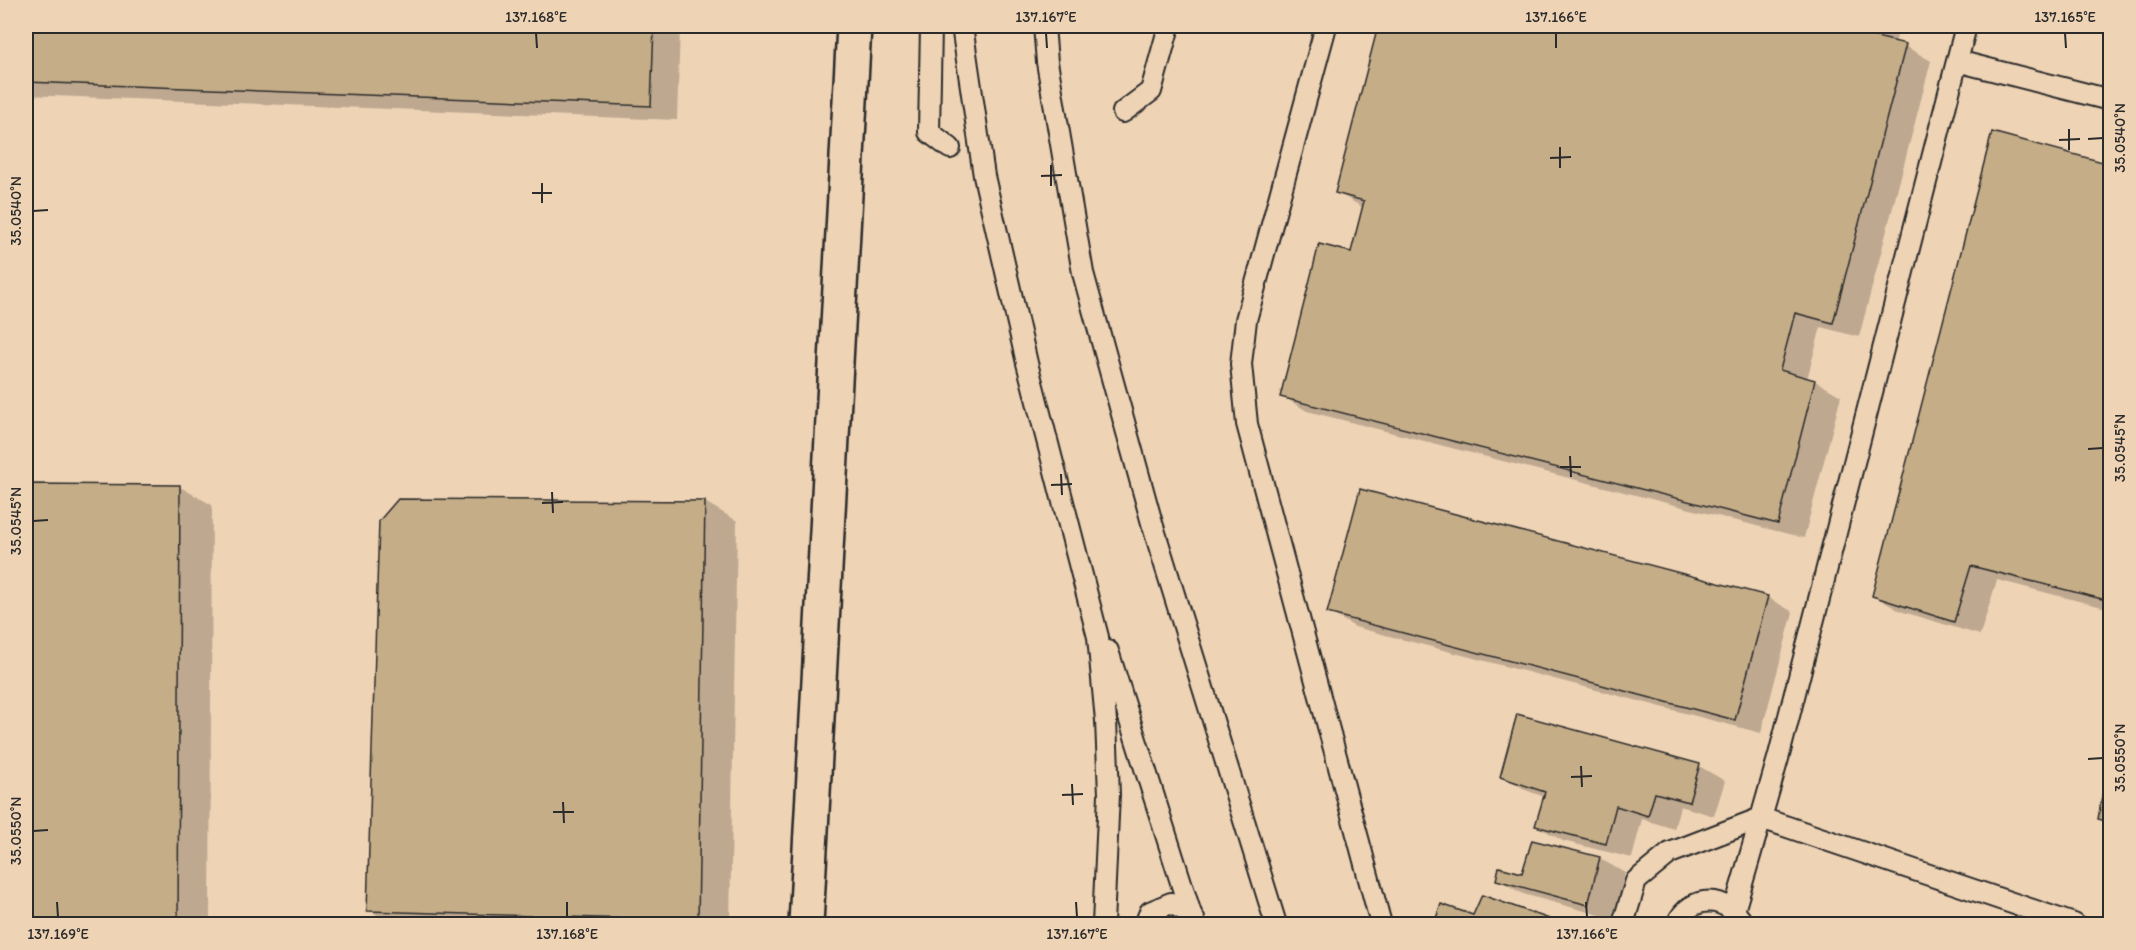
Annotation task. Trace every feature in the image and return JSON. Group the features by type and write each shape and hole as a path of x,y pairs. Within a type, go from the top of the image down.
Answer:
{"street":[{"path":"806,924 854,26"}],"lane":[{"path":"931,26 929,132 950,148"},
{"path":"962,26 984,176 1027,363 1098,637 1106,721 1109,794 1103,924"},
{"path":"1044,26 1047,62 1083,273 1152,523 1275,924"},
{"path":"1123,112 1151,91 1169,26"},
{"path":"1326,26 1246,320 1240,364 1247,424 1381,924"},
{"path":"1739,918 1761,818 1966,26"},
{"path":"1957,61 2110,100"},
{"path":"1068,527 1194,919"},
{"path":"1623,924 1636,881 1670,853 1761,818 2074,924"},
{"path":"1677,924 1684,912 1705,902 1716,902 1727,906 1739,918"},
{"path":"1145,924 1150,912 1171,903 1194,919"}],"building":[{"path":"26,26 654,26 651,106 26,82"},
{"path":"1378,26 1870,26 1868,35 1906,44 1833,323 1795,313 1780,370 1815,380 1778,524 1280,397 1319,244 1351,252 1364,201 1335,193"},
{"path":"1992,132 2110,164 2110,601 1971,566 1954,622 1872,596"},
{"path":"26,484 180,485 178,924 26,924"},
{"path":"1360,489 1768,596 1735,720 1327,613"},
{"path":"398,499 705,501 698,921 367,911 379,521"},
{"path":"1517,714 1700,764 1689,802 1655,793 1648,816 1616,806 1606,844 1535,826 1545,792 1500,777"},
{"path":"2110,753 2110,822 2098,819"},
{"path":"1532,840 1600,857 1588,905 1496,880 1499,867 1522,873"},
{"path":"1482,895 1558,922 1557,924 1434,924 1441,904 1473,915"}]}
